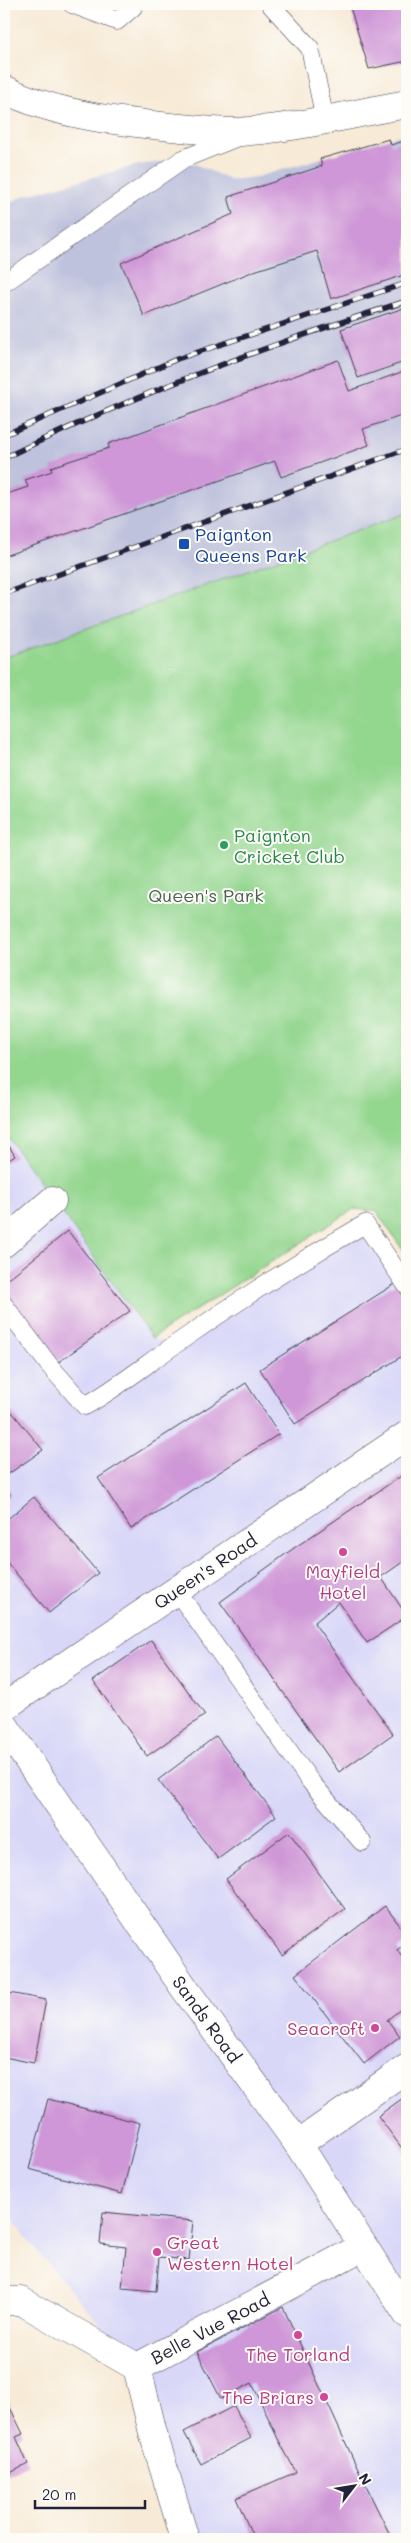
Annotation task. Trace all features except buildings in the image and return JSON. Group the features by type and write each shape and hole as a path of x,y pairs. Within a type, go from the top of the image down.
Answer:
{"street":[{"path":"4,89 84,115 127,122 230,132 250,132 407,104"},
{"path":"4,1243 52,1202"},
{"name":"Queen's Road","path":"4,1707 407,1435"},
{"name":"Sands Road","path":"4,1725 184,1989 298,2144 362,2247 407,2314"},
{"path":"298,2144 407,2068"},
{"name":"Belle Vue Road","path":"4,2301 21,2301 137,2367 362,2247"},
{"path":"137,2367 153,2433 185,2539"}],"lane":[{"path":"72,4 118,21 133,7 132,4"},
{"path":"270,4 310,48 325,120"},
{"path":"4,283 184,159 250,132"},
{"path":"4,1305 49,1366 85,1406 113,1390 174,1345 286,1269 365,1224 407,1286"},
{"path":"176,1590 310,1781 362,1842"}],"shaded area":[{"path":"407,133 407,513 4,658 4,206 23,196 138,165 183,159 231,180 257,177"},
{"path":"4,1132 152,1338 174,1345 365,1224 407,1286 407,2539 185,2539 137,2367 27,2240 4,2201"}],"green space":[{"name":"Queen's Park","path":"407,513 407,1256 376,1211 354,1209 152,1338 4,1132 4,658"}],"railway":[{"path":"4,435 177,359 407,283"},
{"path":"4,458 102,413 202,372 304,335 407,301"},
{"path":"4,594 407,449"}],"place":[{"name":"Paignton Queens Park","path":"184,544"},
{"name":"Paignton Cricket Club","path":"224,845"},
{"name":"Mayfield Hotel","path":"343,1552"},
{"name":"Seacroft","path":"375,2028"},
{"name":"Great Western Hotel","path":"157,2252"},
{"name":"The Torland","path":"298,2335"},
{"name":"The Briars","path":"324,2397"}]}
